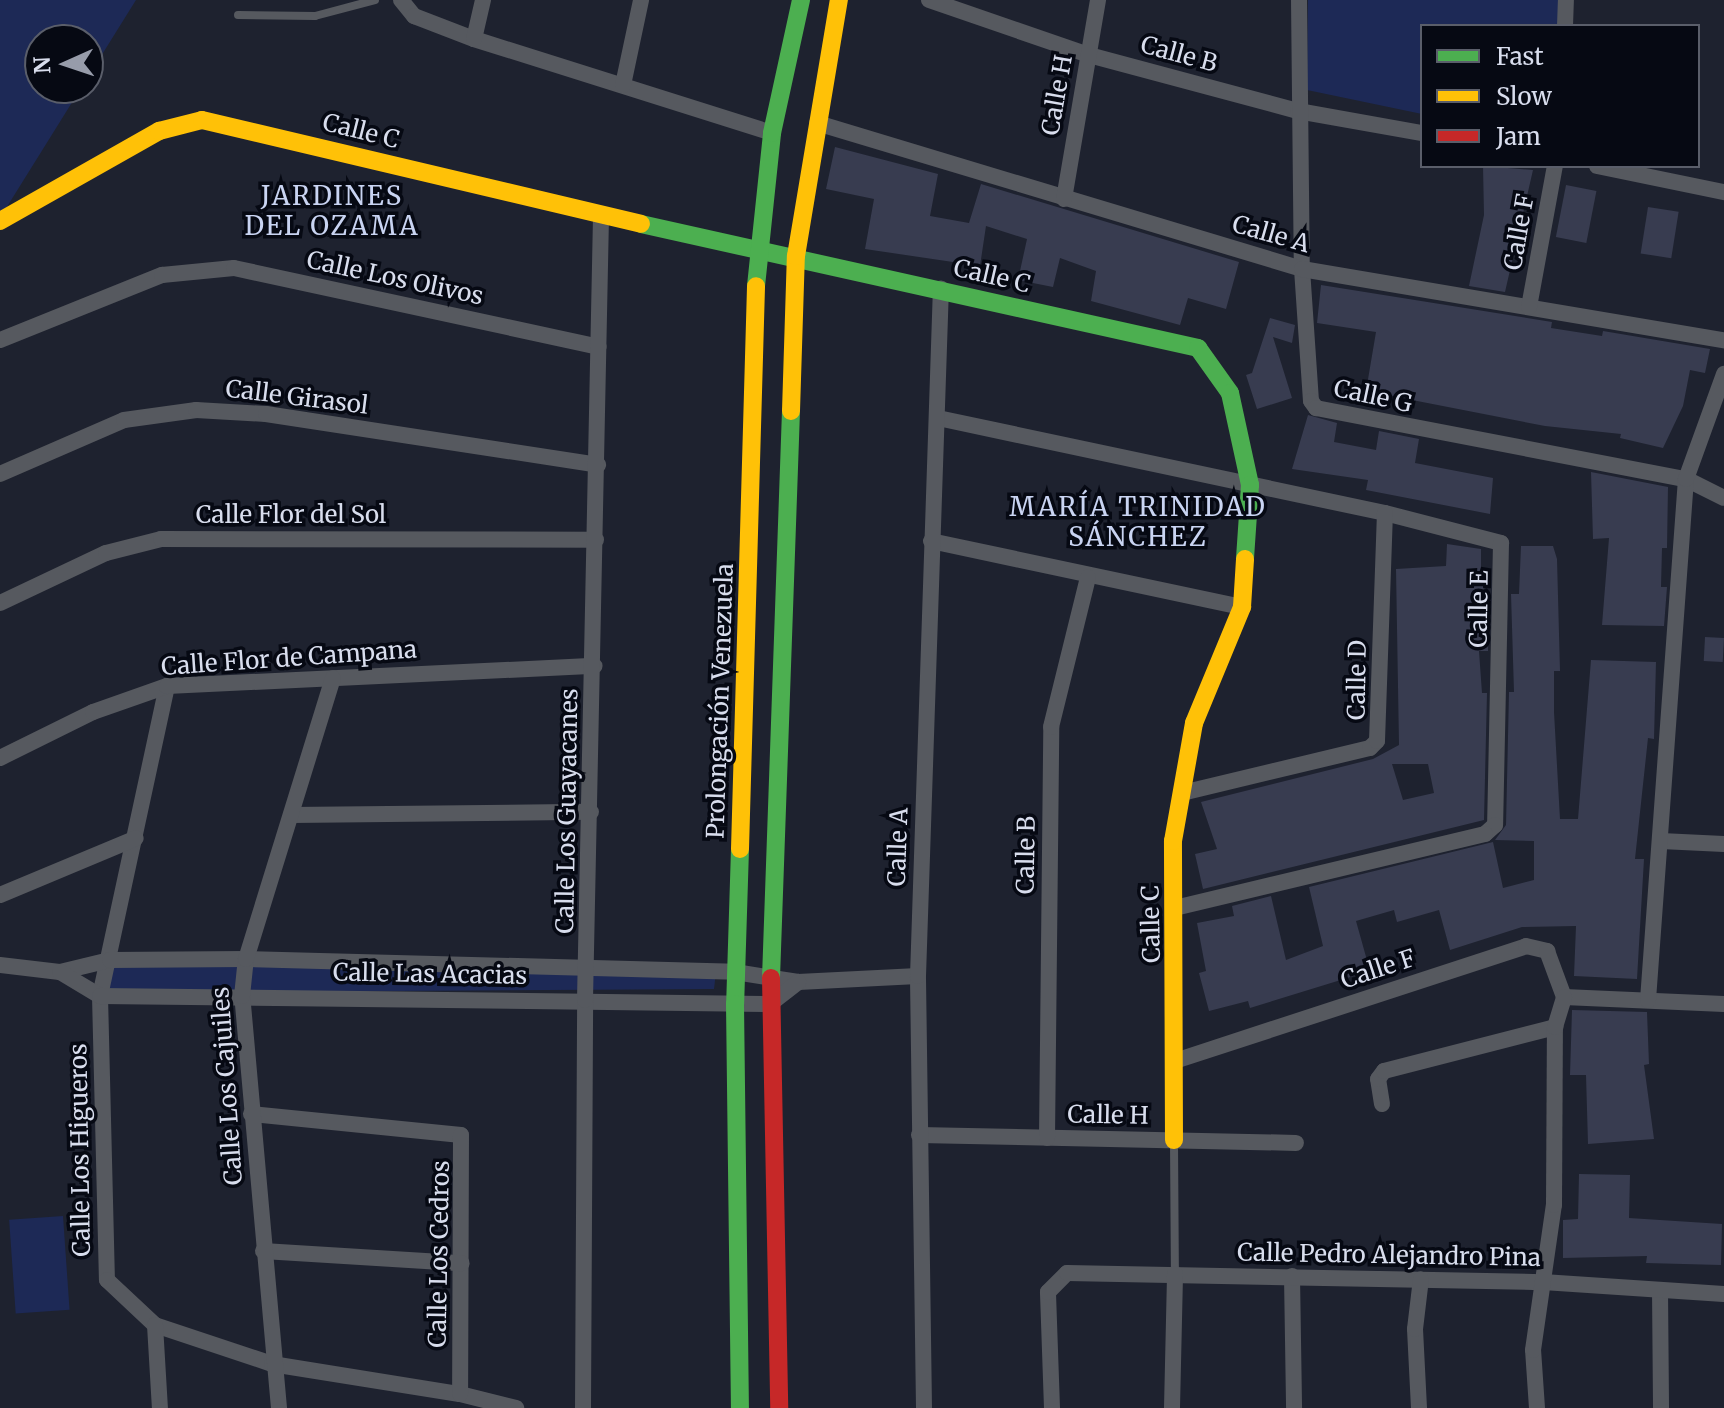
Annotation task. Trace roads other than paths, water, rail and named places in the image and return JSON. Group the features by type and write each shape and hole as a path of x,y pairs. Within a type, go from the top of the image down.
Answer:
{"street":[{"path":"401,0 414,16 474,39 772,133"},
{"path":"474,39 483,0"},
{"path":"623,85 641,0"},
{"name":"Prolongación Venezuela","path":"740,1408 735,972 757,246 772,133 801,0"},
{"path":"779,1408 770,1004 796,256 839,0"},
{"name":"Calle B","path":"929,0 1089,55 1298,111 1420,133"},
{"name":"Calle H","path":"1064,199 1098,0"},
{"name":"Calle G","path":"1299,0 1302,269 1311,401 1325,413 1686,479 1724,498"},
{"path":"1565,24 1566,0"},
{"name":"Calle C","path":"0,221 159,131 202,120 601,216 757,246 1198,348 1230,393 1250,485 1242,607 1194,723 1173,841 1178,1060 1174,1140"},
{"name":"Calle A","path":"817,123 1302,269 1724,340"},
{"name":"Calle F","path":"1529,307 1555,168"},
{"path":"1607,168 1724,192"},
{"name":"Calle Los Guayacanes","path":"583,1408 585,1000 595,666 601,216"},
{"name":"Calle Los Olivos","path":"0,340 162,275 234,268 599,347"},
{"name":"Calle A","path":"924,1408 918,976 941,288"},
{"path":"1648,1000 1686,479 1724,374"},
{"name":"Calle Girasol","path":"0,474 124,420 196,410 266,414 598,465"},
{"name":"Calle E","path":"938,418 1385,513 1501,543 1495,825 1485,834 1174,908"},
{"name":"Calle D","path":"1182,793 1370,748 1377,741 1385,513"},
{"name":"Calle Flor del Sol","path":"0,603 106,553 161,539 596,540"},
{"path":"931,541 1088,578 1242,607"},
{"name":"Calle B","path":"1047,1138 1051,727 1088,578"},
{"name":"Calle Flor de Campana","path":"0,758 93,712 167,686 595,666"},
{"name":"Calle Los Cajuiles","path":"279,1408 272,1364 242,996 246,959 333,678"},
{"name":"Calle Los Higueros","path":"167,686 100,996 107,1280 155,1325 272,1364 460,1394 516,1408"},
{"path":"291,815 591,812"},
{"path":"0,895 136,838"},
{"path":"1661,841 1724,844"},
{"name":"Calle F","path":"1178,1060 1526,946 1547,951 1564,997"},
{"name":"Calle Las Acacias","path":"0,965 60,972 110,960 246,959 735,972 771,974 798,982 918,976"},
{"name":"Calle Las Acacias","path":"60,972 100,996 770,1004"},
{"path":"770,1004 798,982"},
{"path":"1537,1408 1533,1350 1554,1205 1555,1027 1564,997 1724,1004"},
{"path":"1382,1104 1378,1079 1384,1071 1555,1027"},
{"name":"Calle Los Cedros","path":"251,1114 461,1135 460,1394"},
{"name":"Calle H","path":"919,1135 1296,1143"},
{"path":"263,1251 462,1263"},
{"name":"Calle Pedro Alejandro Pina","path":"1052,1408 1048,1292 1054,1282 1067,1273 1543,1282 1724,1294"},
{"path":"1172,1408 1175,1274"},
{"path":"1292,1276 1294,1408"},
{"path":"1419,1408 1415,1329 1421,1279"},
{"path":"1660,1290 1661,1408"},
{"path":"155,1325 160,1408"}],"lane":[{"path":"238,15 315,16 375,0"},
{"path":"1174,1140 1175,1274"}],"district":[{"name":"JARDINES DEL OZAMA","path":"332,211"},
{"name":"MARÍA TRINIDAD SÁNCHEZ","path":"1138,522"}]}
